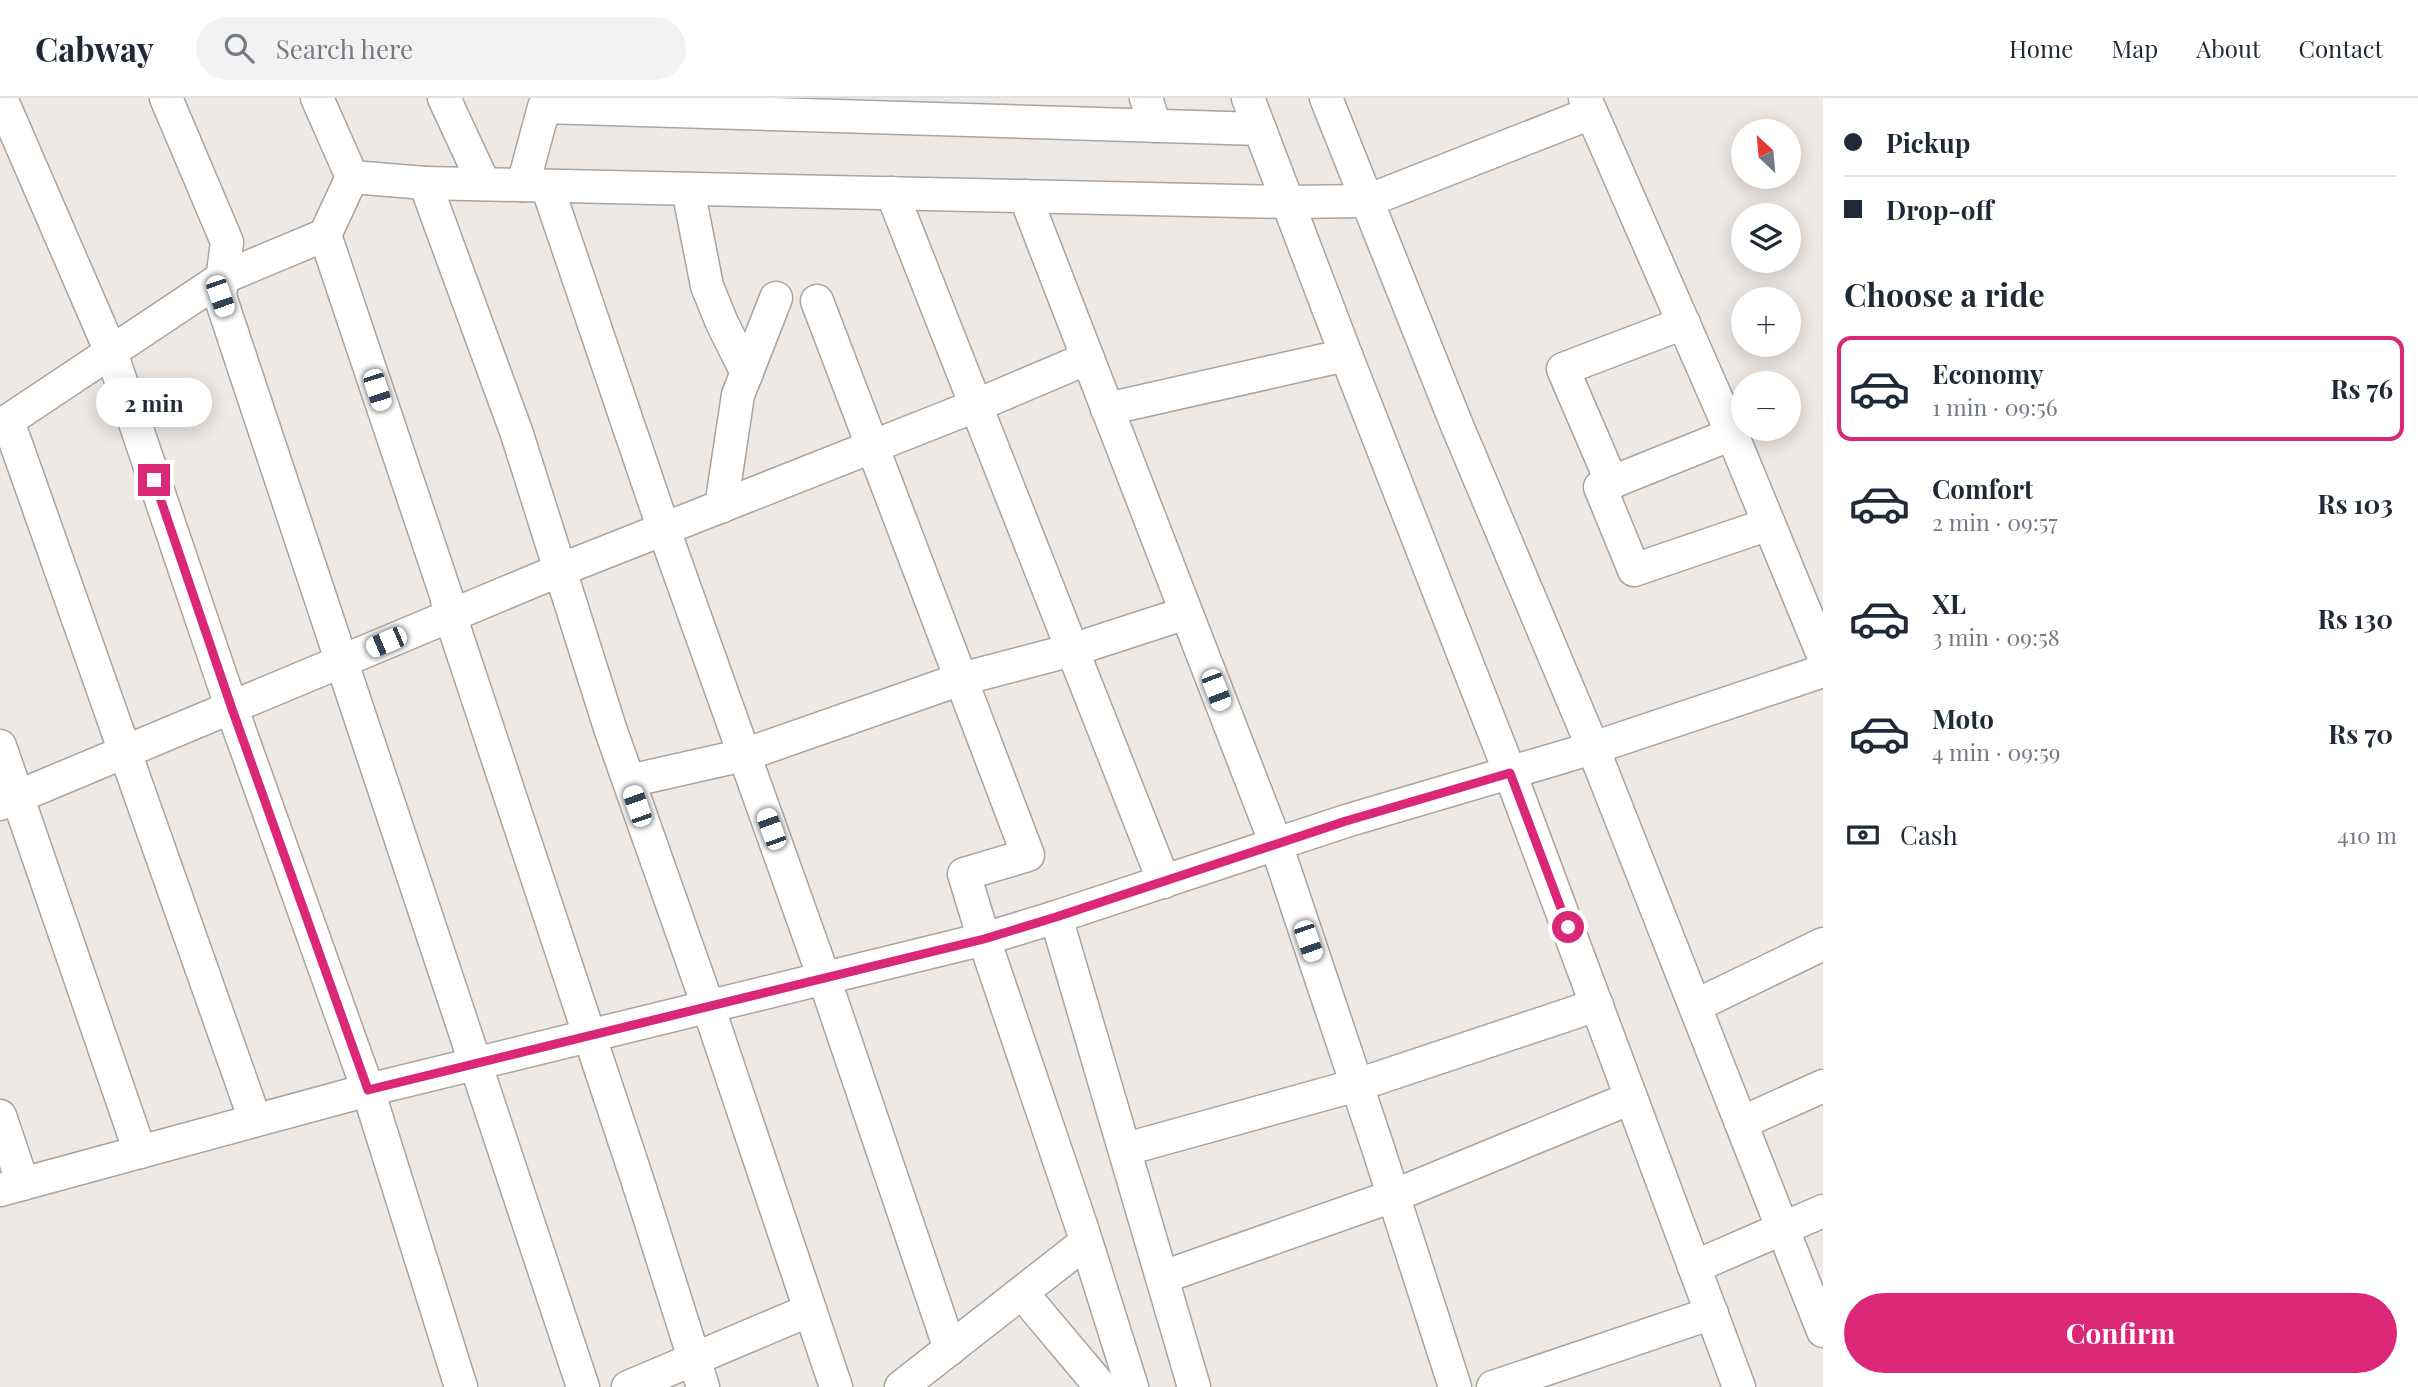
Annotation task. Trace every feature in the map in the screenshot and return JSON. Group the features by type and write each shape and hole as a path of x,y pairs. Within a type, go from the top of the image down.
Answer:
{"street":[{"path":"1,98 111,352 232,709 368,1090 461,1387"},
{"path":"166,98 228,243 220,296 583,1387"},
{"path":"255,1120 125,751 4,424 222,278 325,235 352,177 317,98"},
{"path":"444,98 484,184"},
{"path":"1248,98 1510,773 1739,1387"},
{"path":"1326,98 1456,423 1593,748 1823,1331"},
{"path":"352,177 425,183 1288,202 1367,201 1588,106 1731,432"},
{"path":"940,1368 824,978 664,530 535,185 544,107 1150,112 1260,130"},
{"path":"425,183 517,433 610,728 708,1006 836,1387"},
{"path":"688,189 707,286 747,373"},
{"path":"892,193 1164,881"},
{"path":"1026,196 1276,844 1455,1387"},
{"path":"325,235 446,595 450,615 590,1035 699,1374"},
{"path":"721,507 738,395 776,298"},
{"path":"817,301 1028,855 964,874 1132,1387"},
{"path":"1612,483 1563,369 1684,323"},
{"path":"1107,409 1346,355"},
{"path":"9,800 232,709 450,615 975,406 1088,358"},
{"path":"1731,434 1600,487 1634,570 1769,524"},
{"path":"1735,441 1823,655"},
{"path":"629,780 744,755 961,679 1072,650 1186,613"},
{"path":"0,1116 11,1187 368,1090 984,939 1276,844 1593,748 1823,671"},
{"path":"0,746 9,800 140,1152"},
{"path":"1056,917 1194,1387"},
{"path":"1695,1006 1823,944"},
{"path":"1126,1150 1357,1085 1597,1004"},
{"path":"1741,1123 1823,1086"},
{"path":"1163,1278 1393,1196 1631,1098"},
{"path":"1695,1267 1823,1211"},
{"path":"901,1387 940,1368 1022,1293 1086,1242"},
{"path":"1022,1293 1101,1387"},
{"path":"628,1387 699,1374 810,1310"},
{"path":"1493,1387 1712,1313"}],"route":[{"path":"154,480 232,709 368,1090 984,939 1346,821 1510,773 1568,927"}]}
